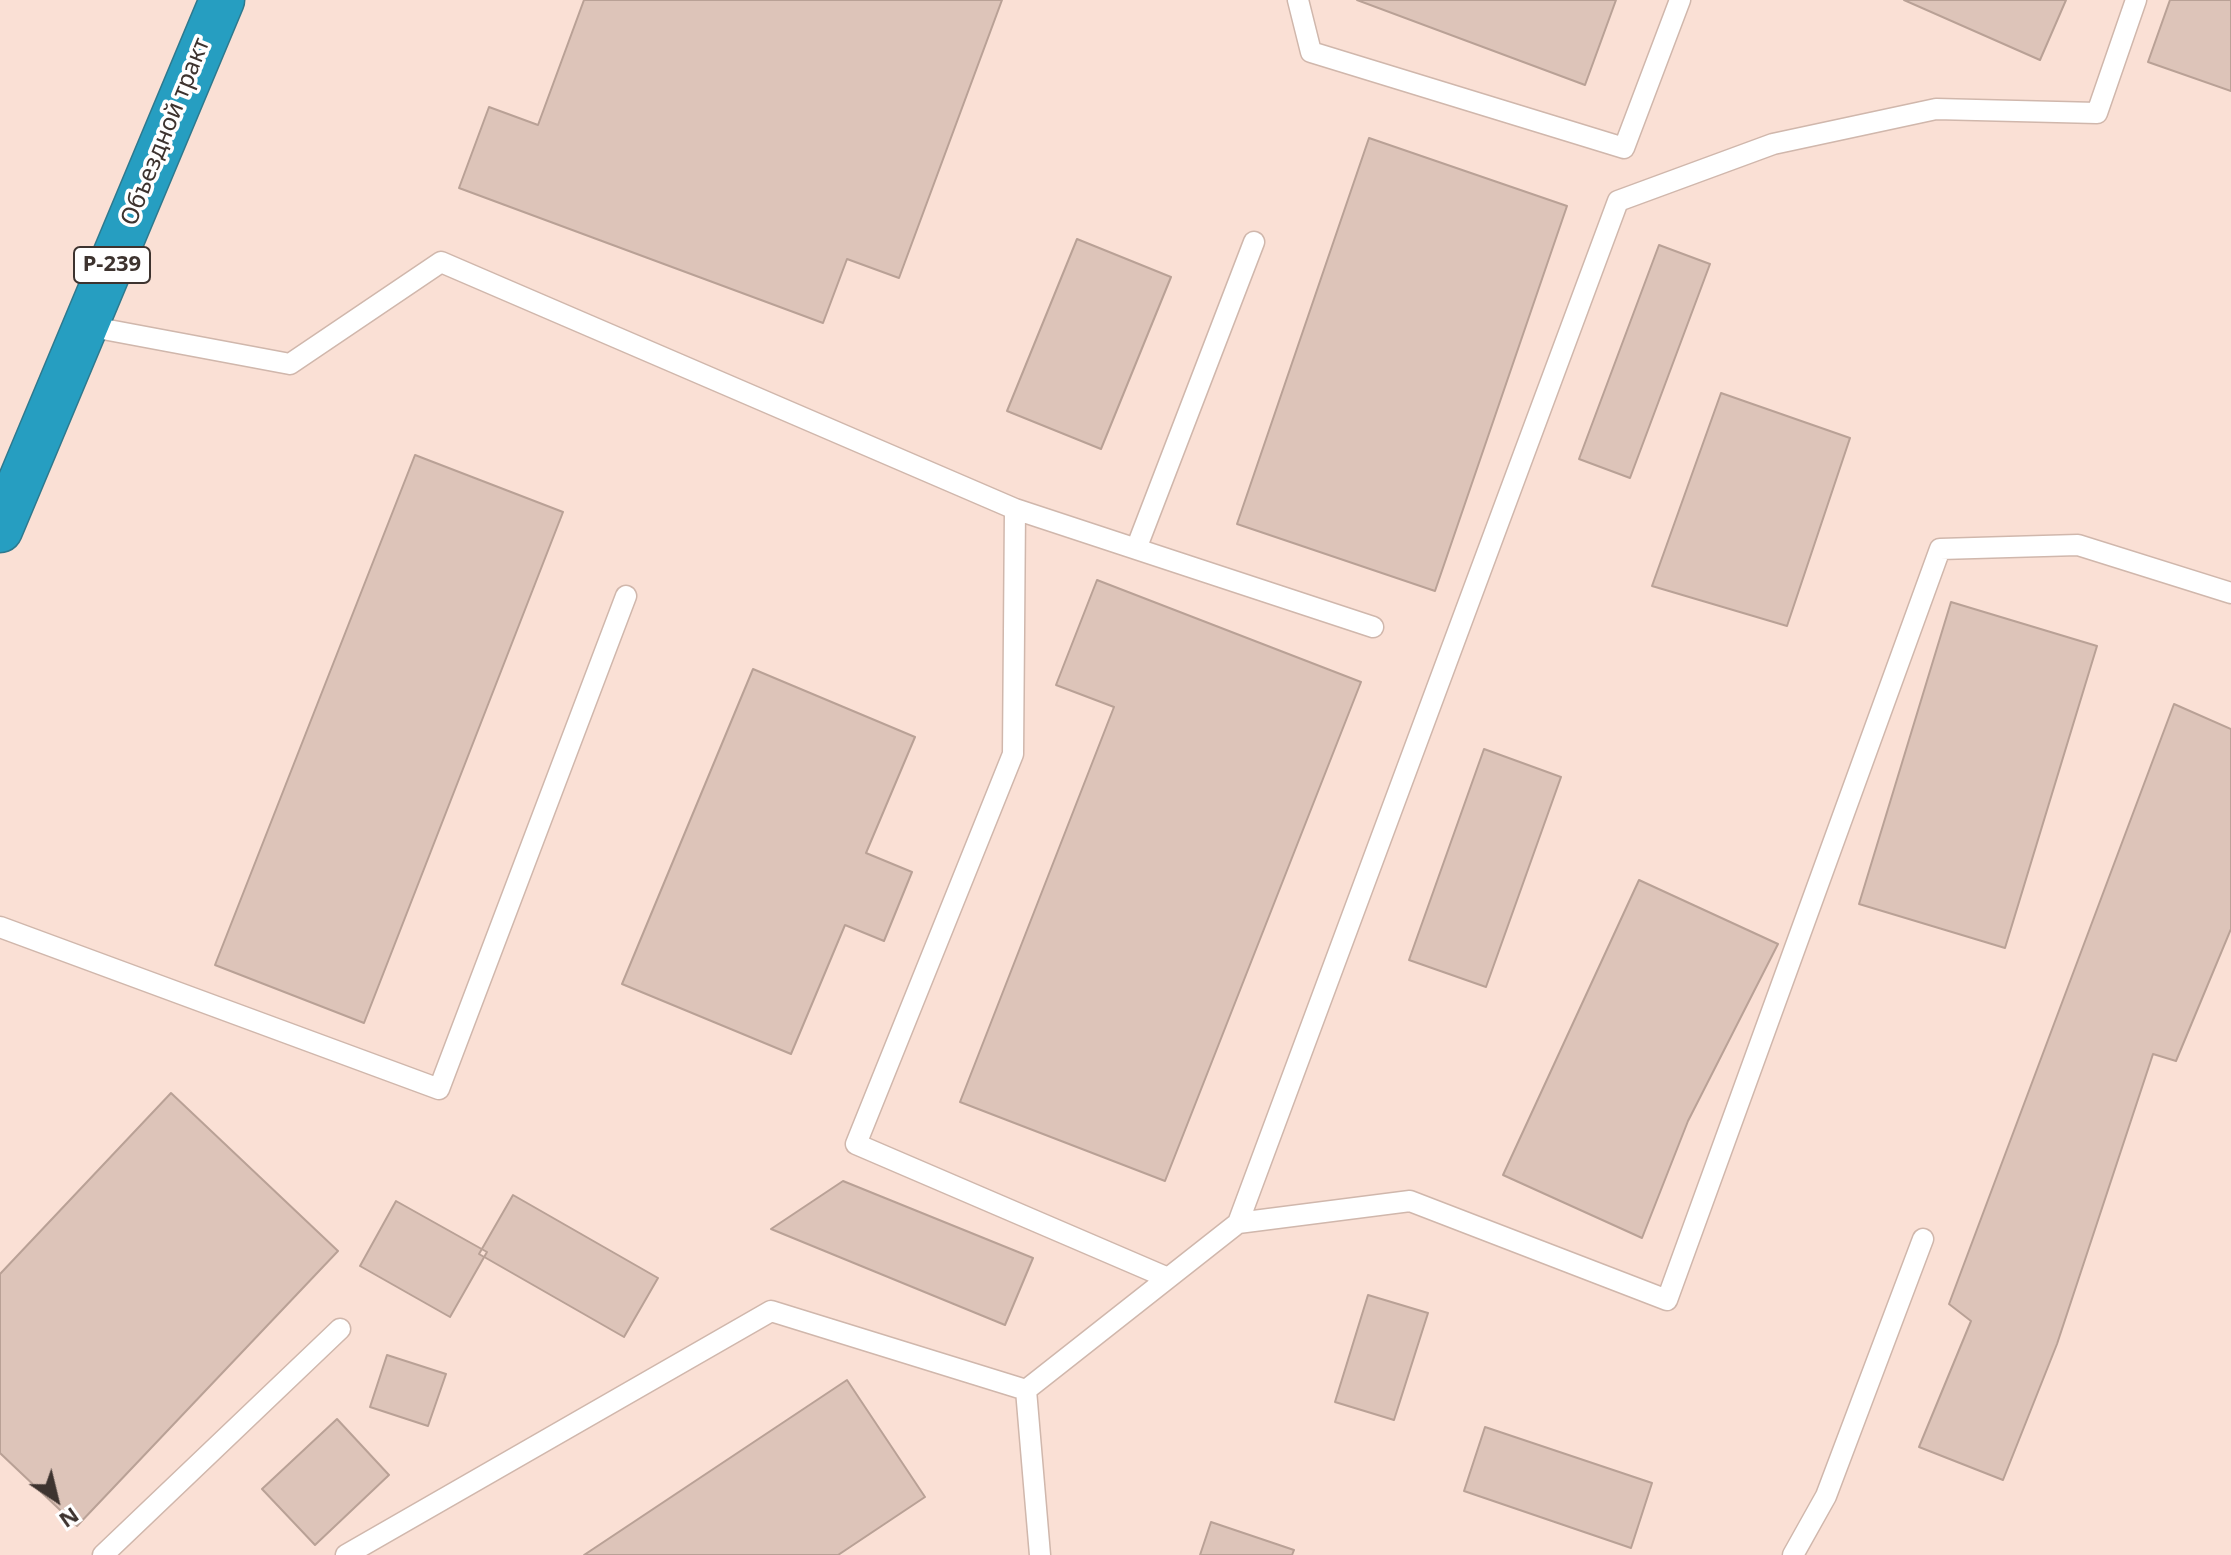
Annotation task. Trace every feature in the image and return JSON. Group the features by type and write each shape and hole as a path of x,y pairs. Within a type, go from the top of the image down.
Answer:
{"highway":[{"name":"Объездной тракт","path":"0,530 222,0"}],"lane":[{"path":"1298,0 1311,52 1624,148 1680,0"},
{"path":"1238,1223 1618,201 1773,144 1936,109 2097,113 2136,0"},
{"path":"1136,549 1254,242"},
{"path":"87,326 290,364 441,262 1015,509 1373,627"},
{"path":"1015,509 1013,754 856,1144 1168,1278"},
{"path":"1026,1390 1238,1223 1410,1201 1667,1300 1940,549 2078,545 2231,593"},
{"path":"0,927 439,1089 626,596"},
{"path":"1793,1555 1826,1496 1923,1239"},
{"path":"346,1555 771,1311 1026,1390"},
{"path":"103,1555 340,1329"},
{"path":"1026,1390 1040,1555"}],"building":[{"path":"584,0 1002,0 899,278 847,259 823,323 459,188 489,107 538,125"},
{"path":"1357,0 1616,0 1585,85"},
{"path":"1904,0 2066,0 2040,60"},
{"path":"2170,0 2231,0 2231,91 2148,62"},
{"path":"1369,138 1567,206 1435,591 1237,524"},
{"path":"1077,239 1171,277 1101,449 1007,411"},
{"path":"1659,245 1710,264 1630,478 1579,459"},
{"path":"1721,393 1850,438 1787,626 1652,586"},
{"path":"415,455 563,512 364,1023 215,965"},
{"path":"1097,580 1361,682 1165,1181 960,1102 1114,707 1056,685"},
{"path":"1951,602 2097,646 2005,948 1859,904"},
{"path":"753,669 915,737 866,853 912,872 884,941 845,925 791,1054 622,984"},
{"path":"2174,704 2231,729 2231,929 2176,1061 2153,1054 2057,1344 2003,1480 1919,1447 1971,1321 1949,1304"},
{"path":"1484,749 1561,777 1486,987 1409,960"},
{"path":"1639,880 1778,944 1688,1121 1642,1238 1503,1175"},
{"path":"171,1093 338,1251 77,1526 0,1453 0,1274"},
{"path":"843,1181 1033,1258 1005,1325 771,1229"},
{"path":"513,1195 658,1278 624,1337 479,1254"},
{"path":"396,1201 487,1252 450,1317 360,1266"},
{"path":"1368,1295 1428,1313 1394,1420 1335,1402"},
{"path":"387,1355 446,1374 428,1426 370,1407"},
{"path":"847,1380 925,1497 838,1555 584,1555"},
{"path":"337,1419 389,1475 315,1545 262,1489"},
{"path":"1485,1427 1652,1483 1631,1548 1464,1491"},
{"path":"1211,1522 1294,1550 1292,1555 1200,1555"}]}
